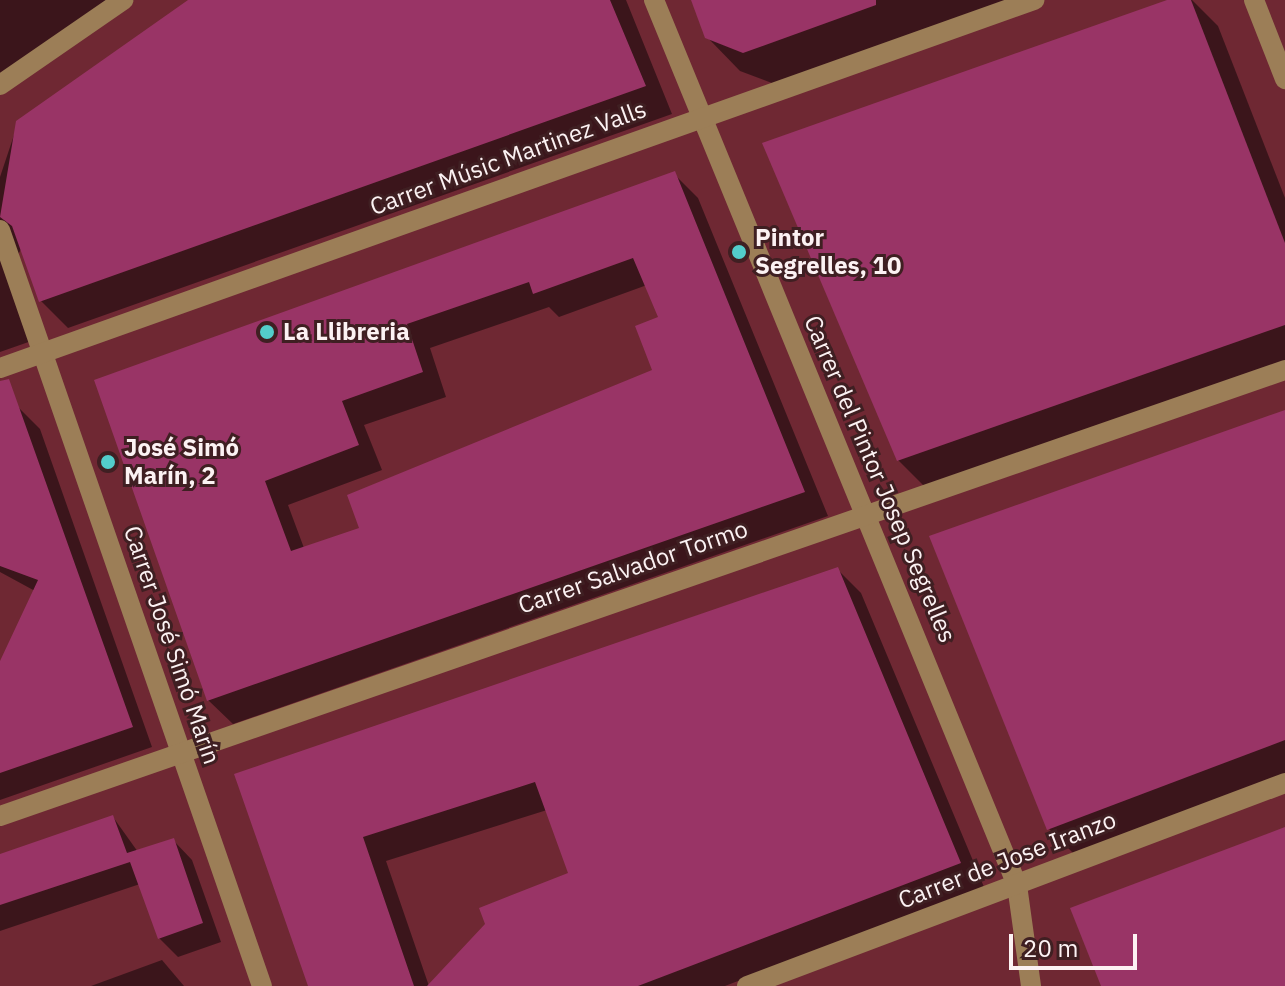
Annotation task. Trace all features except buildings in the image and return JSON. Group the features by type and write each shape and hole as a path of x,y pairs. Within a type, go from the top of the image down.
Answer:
{"street":[{"path":"0,85 123,0"},
{"name":"Carrer del Pintor Josep Segrelles","path":"654,0 700,117 868,512 1017,885 1031,986"},
{"name":"Carrer Músic Martinez Valls","path":"0,368 1034,0"},
{"path":"1254,0 1285,79"},
{"name":"Carrer José Simó Marín","path":"0,230 262,986"},
{"name":"Carrer Salvador Tormo","path":"0,816 868,512 1285,370"},
{"name":"Carrer de Jose Iranzo","path":"747,986 1285,783"}],"place":[{"name":"Pintor Segrelles, 10","path":"739,252"},
{"name":"La Llibreria","path":"267,332"},
{"name":"José Simó Marín, 2","path":"108,462"}]}
